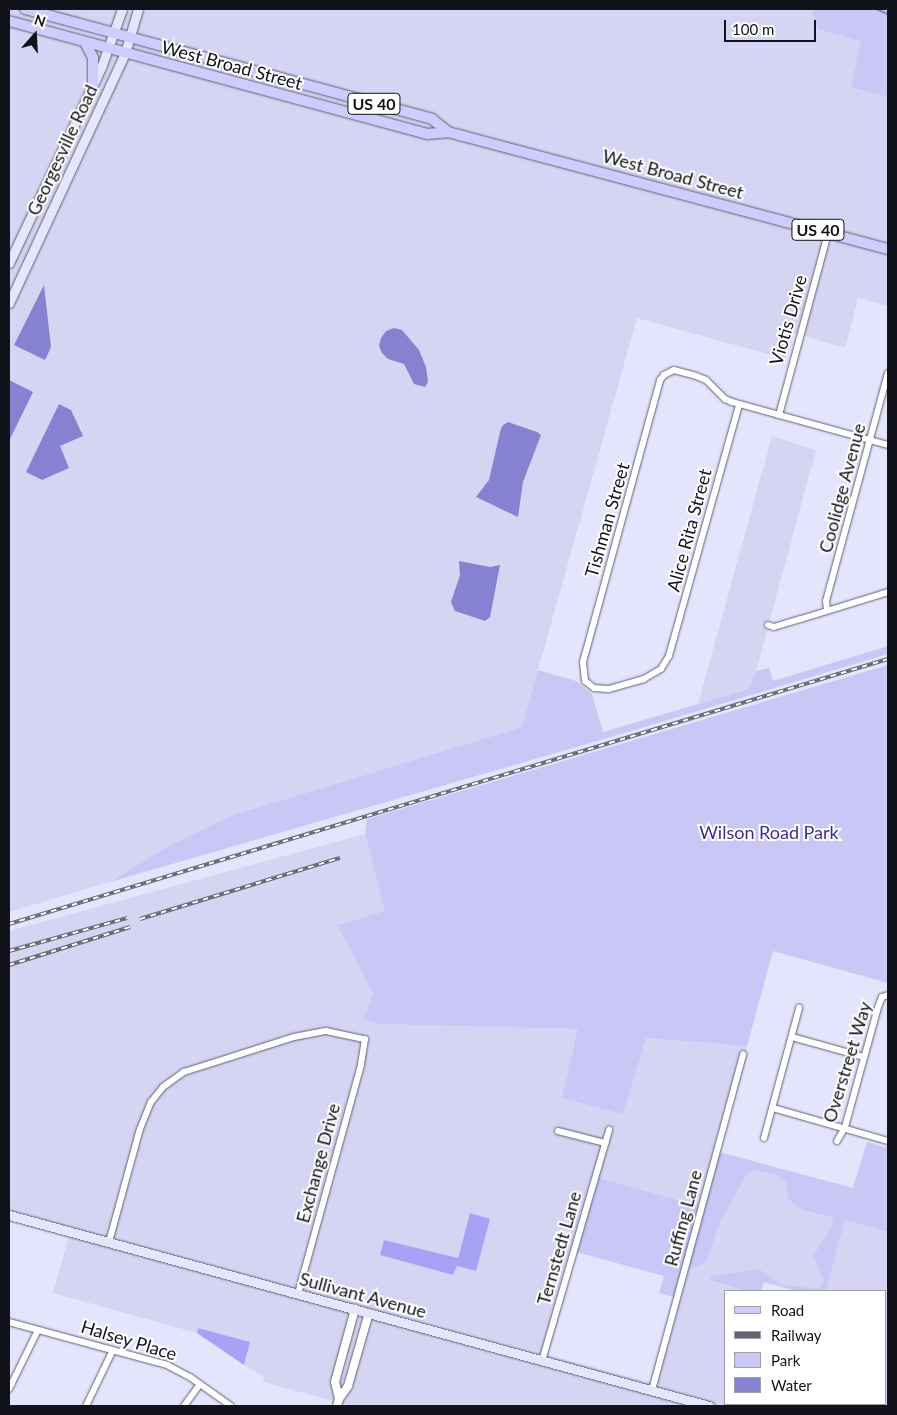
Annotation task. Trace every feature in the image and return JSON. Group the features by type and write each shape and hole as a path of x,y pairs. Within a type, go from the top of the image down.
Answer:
{"main road":[{"name":"West Broad Street","path":"25,9 432,119 448,132"},
{"name":"Georgesville Road","path":"9,263 109,49 122,9"},
{"name":"Georgesville Road","path":"9,303 125,53 138,9"},
{"name":"West Broad Street","path":"9,21 427,134 448,132 888,249"},
{"path":"86,42 93,58 93,84"},
{"name":"Sullivant Avenue","path":"9,1215 709,1406"}],"street":[{"name":"Viotis Drive","path":"778,415 828,233"},
{"name":"Tishman Street","path":"666,663 655,673 644,679 608,689 594,688 585,681 583,662 660,380 670,371 678,371 706,380 725,399 739,405"},
{"name":"Coolidge Avenue","path":"827,610 826,601 888,374"},
{"path":"739,405 888,446"},
{"name":"Alice Rita Street","path":"666,663 672,649 739,405"},
{"path":"768,625 774,627 888,592"},
{"name":"Overstreet Way","path":"837,1140 845,1127 878,1007 882,997 888,995"},
{"path":"764,1138 799,1008"},
{"name":"Exchange Drive","path":"109,1242 140,1129 151,1102 163,1086 191,1069 294,1037 326,1031 366,1040 361,1065 298,1294"},
{"path":"792,1037 864,1057"},
{"name":"Ruffing Lane","path":"652,1390 743,1054"},
{"path":"773,1108 845,1127 888,1141"},
{"name":"Ternstedt Lane","path":"542,1360 609,1130"},
{"path":"558,1131 605,1144"},
{"path":"338,1402 335,1382 355,1309"},
{"path":"338,1402 348,1386 370,1313"},
{"name":"Halsey Place","path":"9,1322 167,1366 200,1384 231,1406"},
{"path":"9,1389 38,1330"},
{"path":"86,1406 113,1350"},
{"path":"184,1406 200,1384"}],"shaded area":[{"path":"9,9 812,9 818,29 861,42 888,96 888,306 858,298 845,348 794,333 786,359 637,318 522,727 230,816 165,848 110,882 9,912"},
{"path":"772,436 816,450 756,671 749,689 698,704"},
{"path":"365,834 385,911 337,925 373,993 364,1019 378,1024 578,1029 623,1114 646,1038 747,1046 705,1208 597,1179 548,1355 650,1383 683,1268 706,1263 720,1222 747,1174 755,1170 775,1174 787,1182 789,1200 802,1210 834,1218 831,1227 813,1256 824,1280 818,1289 779,1284 758,1269 711,1282 742,1290 724,1290 724,1405 887,1405 887,1290 826,1290 845,1220 888,1232 888,1406 351,1406 263,1382 264,1377 244,1365 249,1342 198,1328 197,1333 53,1293 71,1229 9,1212 9,931","holes":["470,1214 476,1271 456,1266 453,1275 380,1254 384,1240 458,1258"]},
{"path":"470,1213 490,1219 476,1271 457,1266 453,1275 380,1255 384,1240 458,1258"},
{"path":"198,1328 250,1342 244,1365 197,1333"}],"green space":[{"path":"812,9 888,9 888,97 851,87 861,42 818,29"},
{"path":"888,646 888,654 611,737 110,882 165,848 230,816 522,727 538,670 576,681 592,694 603,732 749,689 756,671 769,668 773,681"},
{"name":"Wilson Road Park","path":"888,665 888,983 773,951 747,1046 646,1038 623,1114 562,1098 578,1029 378,1024 364,1019 373,993 337,925 385,911 365,834 367,819"},
{"path":"867,1142 888,1148 888,1232 845,1220 826,1290 792,1290 764,1282 761,1290 742,1290 711,1281 710,1276 759,1269 780,1284 818,1289 824,1280 813,1256 831,1227 834,1218 802,1210 789,1200 786,1182 775,1174 755,1170 747,1174 720,1222 706,1263 687,1270 719,1152 853,1188"},
{"path":"597,1178 699,1206 674,1297 659,1293 664,1276 576,1252"}],"water":[{"path":"44,285 51,347 45,360 14,345"},
{"path":"394,328 402,330 419,350 426,367 428,382 425,387 414,384 404,364 388,359 382,353 379,346 381,338 386,331"},
{"path":"9,380 33,392 9,441"},
{"path":"59,404 71,410 83,436 60,446 69,468 42,480 26,472"},
{"path":"508,422 541,435 523,482 518,517 476,497 489,480 500,432 502,426"},
{"path":"459,561 490,567 500,565 490,617 485,621 455,611 451,602 460,575"}],"waterway":[{"path":"876,9 888,14"}],"railway":[{"path":"9,924 888,659"},
{"path":"140,919 340,858"},
{"path":"9,951 127,918"},
{"path":"9,965 130,927"}]}
